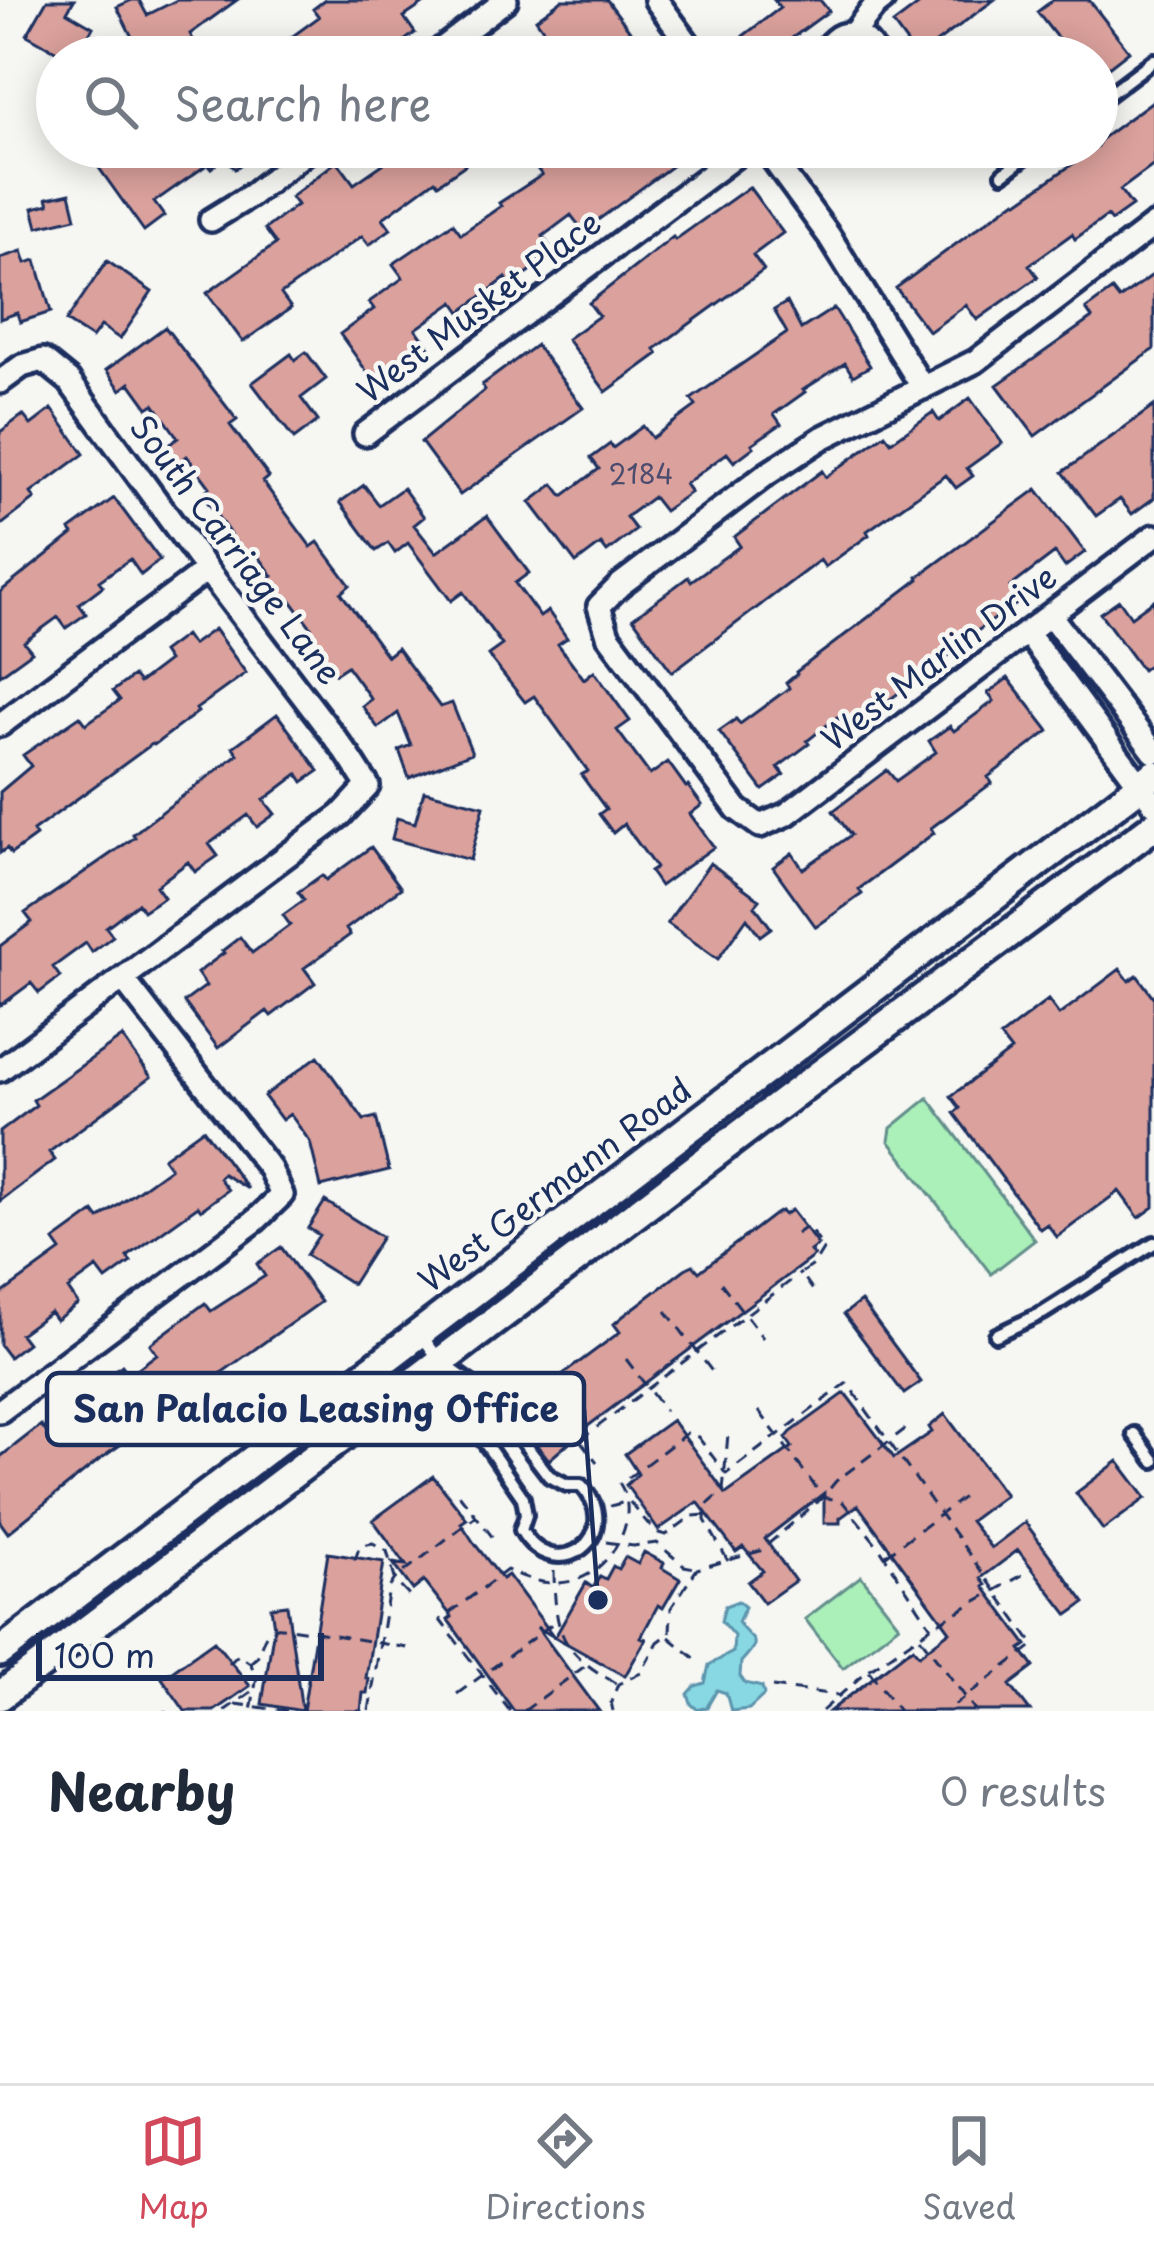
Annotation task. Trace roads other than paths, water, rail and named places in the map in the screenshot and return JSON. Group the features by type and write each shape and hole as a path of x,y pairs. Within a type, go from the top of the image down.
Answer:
{"main road":[{"name":"West Germann Road","path":"0,1652 1150,788"},
{"path":"0,1696 1154,826"}],"street":[{"path":"459,36 506,0"},
{"path":"656,0 683,36"},
{"path":"845,36 854,34 883,0"},
{"path":"211,220 287,168"},
{"name":"West Musket Place","path":"365,434 719,168"},
{"path":"780,168 830,236 922,388 976,362 1154,226"},
{"name":"South Carriage Lane","path":"0,382 22,366 43,359 69,381 368,787 341,815 123,979"},
{"name":"West Marlin Drive","path":"922,388 822,438 767,474 599,606 608,634 737,809 760,826 787,814 1154,536"},
{"path":"0,725 207,570"},
{"path":"1051,616 1154,752"},
{"path":"1028,634 1150,788"},
{"path":"0,1070 123,979 270,1169 282,1195 256,1220 0,1411"}],"lane":[{"path":"1118,87 1154,60"},
{"path":"1003,174 1011,168"},
{"path":"996,1335 1043,1313 1154,1243"},
{"path":"420,1334 441,1363 452,1395 523,1498 526,1514 521,1530 528,1543 554,1556 582,1549 597,1525 591,1496 581,1486 549,1476 475,1385 441,1363"},
{"path":"484,1439 504,1425"},
{"path":"1134,1434 1154,1461"}],"water":[{"path":"738,1601 745,1607 738,1622 754,1641 741,1662 740,1676 745,1683 762,1687 764,1695 749,1709 731,1711 726,1693 717,1690 707,1707 698,1710 688,1694 705,1683 709,1665 733,1652 734,1636 721,1621 725,1606"}],"place":[{"name":"San Palacio Leasing Office","path":"598,1600"}]}
